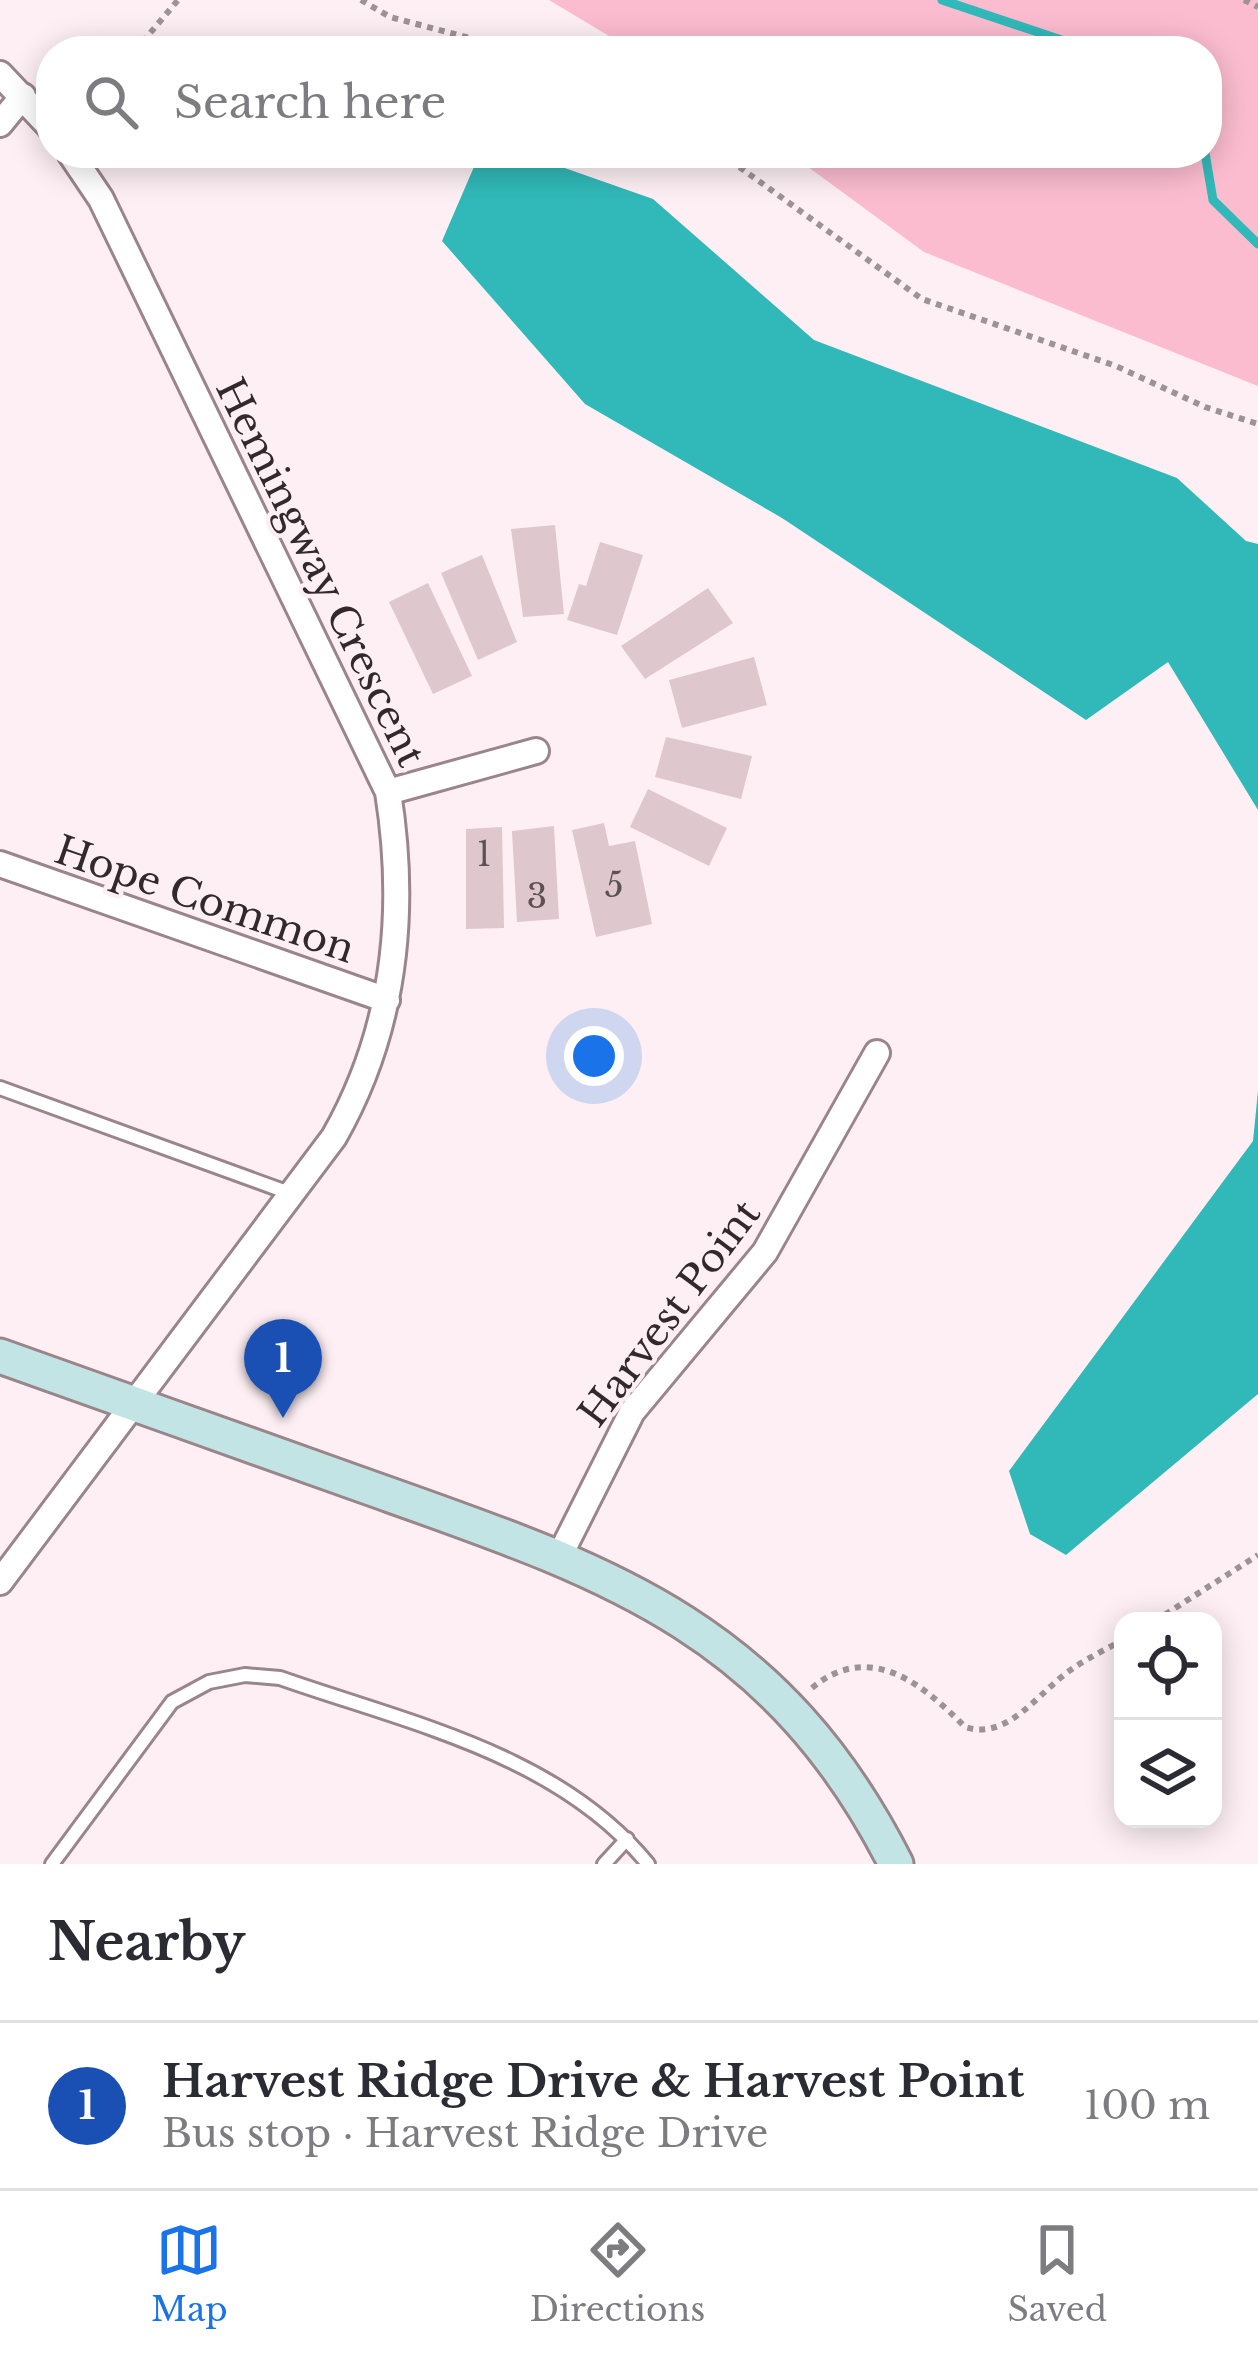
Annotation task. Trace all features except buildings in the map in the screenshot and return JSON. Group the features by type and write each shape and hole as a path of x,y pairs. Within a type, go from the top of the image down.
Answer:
{"street":[{"path":"0,74 36,111"},
{"path":"0,124 23,97"},
{"name":"Hemingway Crescent","path":"0,1582 294,1195 352,1105 368,1072 387,1000 399,914 398,853 388,792 101,200 80,168"},
{"path":"388,792 536,751"},
{"name":"Hope Common","path":"0,865 387,1000"},
{"name":"Harvest Point","path":"559,1557 632,1412 765,1252 877,1053"},
{"path":"0,1356 559,1557 670,1610 754,1674 821,1744 896,1864"}],"lane":[{"path":"0,1088 294,1195"},
{"path":"52,1864 172,1702 209,1682 244,1675 280,1678 502,1756 554,1783 628,1839 648,1864"},
{"path":"604,1864 628,1839"}],"path":[{"path":"148,36 178,0"},
{"path":"361,0 390,17 462,36"},
{"path":"1244,0 1258,7"},
{"path":"741,168 922,299 1115,366 1205,407 1258,424"},
{"path":"1169,1612 1258,1555"},
{"path":"788,1709 832,1673 866,1666 916,1682 965,1727 991,1729 1018,1716 1076,1666 1114,1645"}],"shaded area":[{"path":"549,0 1258,0 1258,386 924,252 809,168 1222,168 1222,36 609,36"}],"water":[{"path":"474,168 565,168 653,199 814,340 1177,478 1246,541 1258,544 1258,810 1168,662 1086,720 782,518 585,404 442,241"},
{"path":"1258,1091 1258,1394 1066,1555 1030,1534 1009,1471 1253,1141"}],"waterway":[{"path":"942,0 1049,36"},
{"path":"1208,168 1213,200 1258,244"}],"place":[{"name":"Harvest Ridge Drive & Harvest Point","path":"283,1418"}]}
